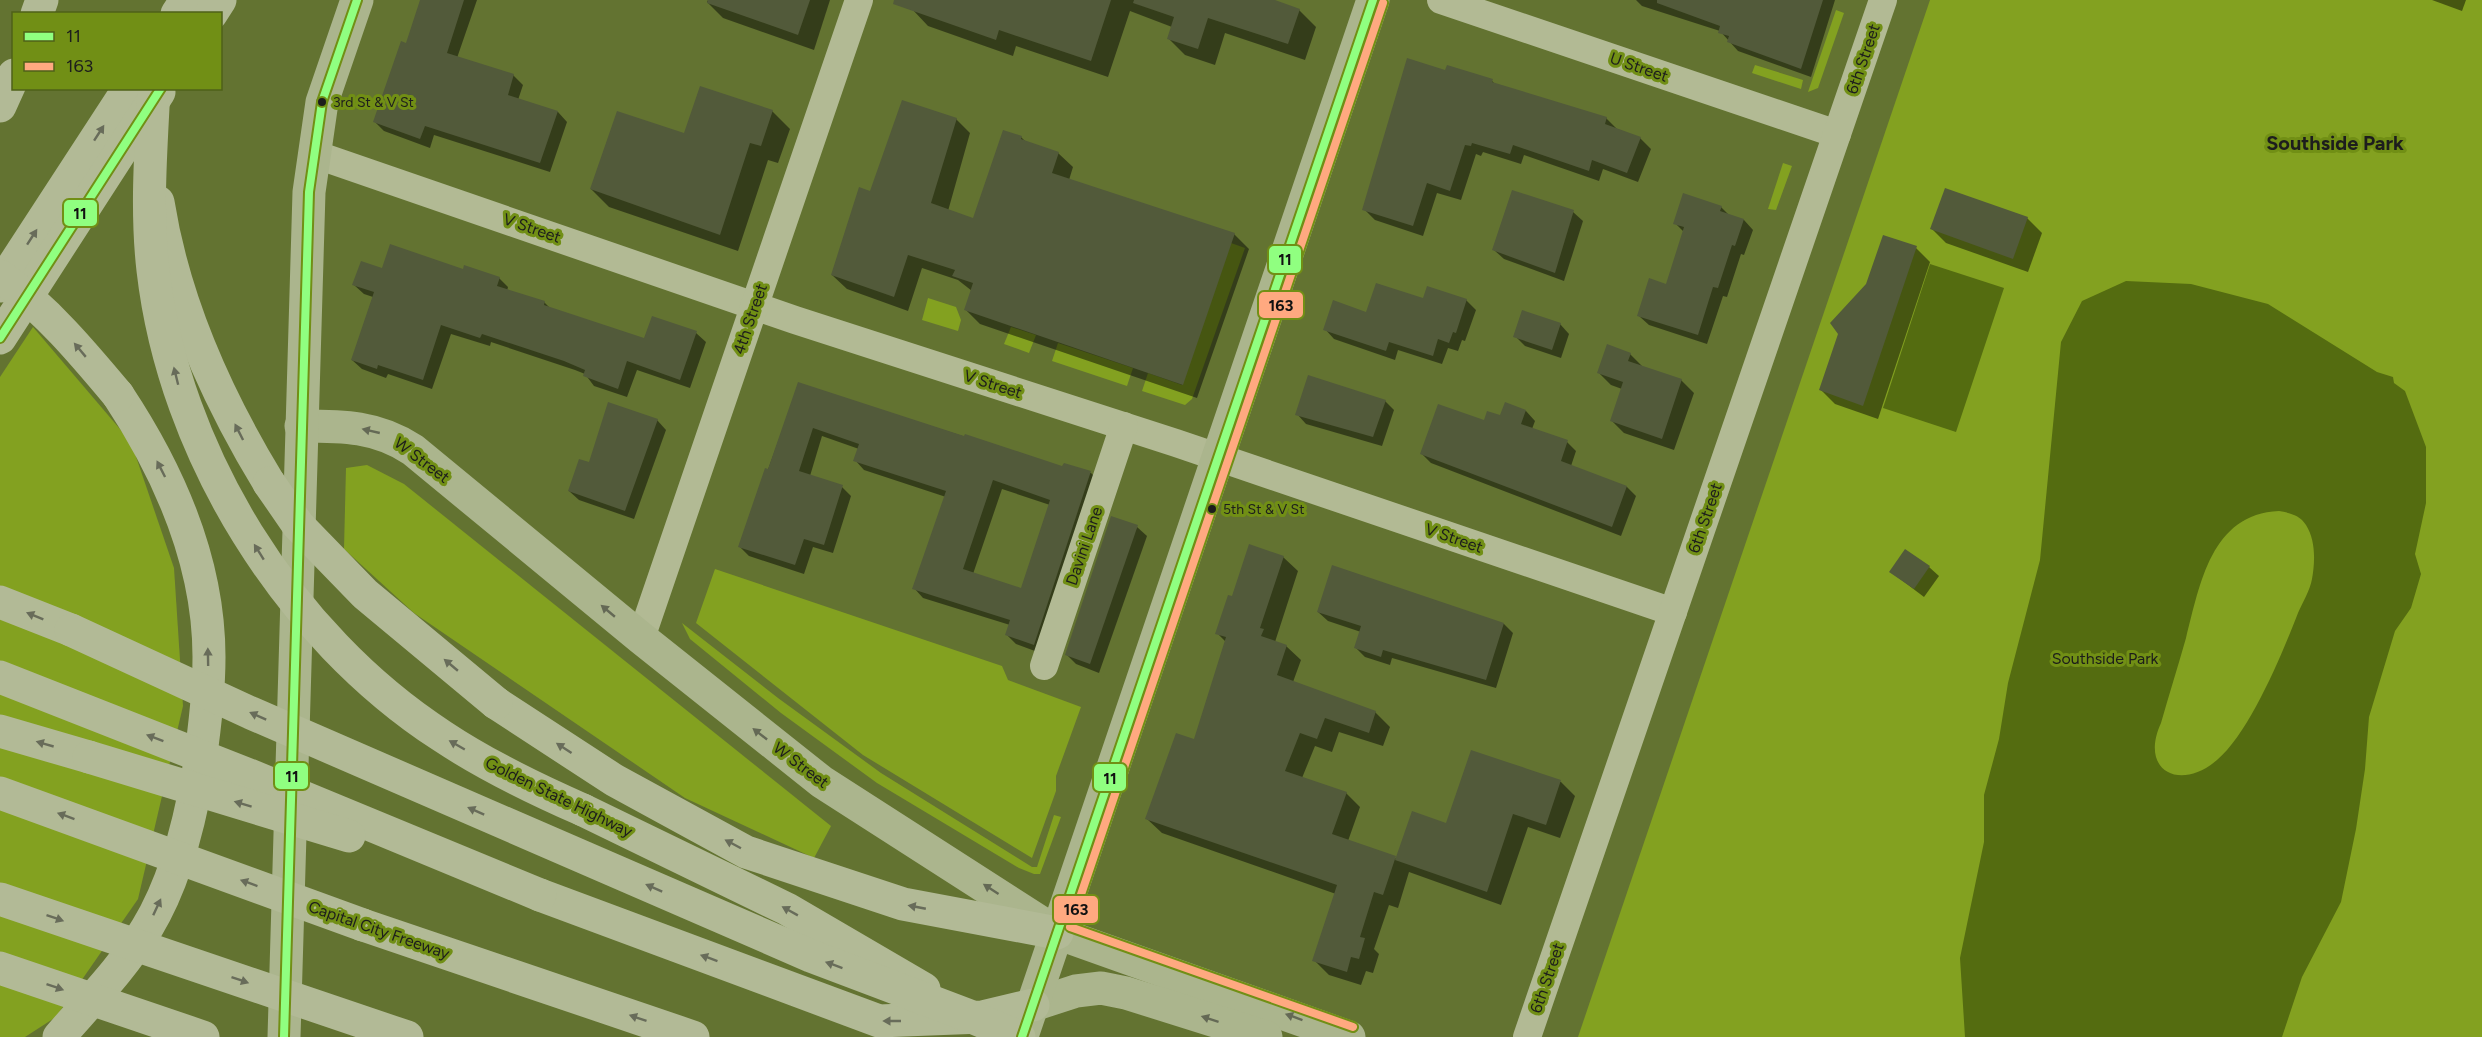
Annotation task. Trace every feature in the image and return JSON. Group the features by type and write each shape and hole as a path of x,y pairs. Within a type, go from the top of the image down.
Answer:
{"highway":[{"path":"0,106 12,79"},
{"path":"0,286 128,90"},
{"name":"Golden State Highway","path":"154,90 148,197 153,270 161,319 179,389 196,435 228,501 266,564 296,602 363,674 441,736 527,785 787,909 967,1015 1020,1037"},
{"path":"0,338 160,90"},
{"path":"151,151 162,224 181,298 208,370 242,439 268,483 298,525 365,594 496,703 614,780 747,852 903,904 1057,933"},
{"path":"0,276 18,289 68,337 118,395 151,450 171,488 186,528 201,591 209,655 207,718 189,828 147,927 114,973 59,1037"},
{"path":"0,602 811,956 967,1015"},
{"path":"0,677 257,778 540,895 879,1021 982,1017 1033,1005"},
{"path":"0,731 540,895"},
{"name":"Capital City Freeway","path":"0,793 363,925 693,1037"},
{"path":"0,899 407,1037"},
{"path":"0,968 203,1037"}],"street":[{"path":"284,1037 309,192 322,102 357,0"},
{"name":"4th Street","path":"640,638 859,0"},
{"path":"1020,1037 1033,1005 1373,0"},
{"name":"U Street","path":"1441,0 1837,134"},
{"name":"6th Street","path":"1527,1037 1883,0"},
{"name":"V Street","path":"314,153 754,306 1124,426 1673,612"},
{"name":"W Street","path":"301,426 368,429 397,440 822,783 1057,933 1349,1037"},
{"name":"Davini Lane","path":"1044,666 1124,426"},
{"path":"1033,1005 1076,991 1101,988 1126,993 1266,1037"}],"green space":[{"name":"Southside Park","path":"1930,0 2482,0 2482,1037 1578,1037"},
{"path":"1836,10 1844,13 1818,88 1808,92"},
{"path":"1755,65 1803,80 1801,89 1752,73"},
{"path":"1783,163 1792,166 1776,210 1768,209"},
{"path":"1231,243 1245,248 1192,399 1185,405 1142,391 1148,373 1182,385"},
{"path":"928,298 956,307 961,320 958,331 922,320"},
{"path":"33,327 131,442 174,568 183,706 138,899 56,1017 25,1037 0,1037 0,377"},
{"path":"1011,327 1036,335 1029,353 1004,344"},
{"path":"1058,343 1133,368 1127,386 1052,361"},
{"path":"367,465 404,484 831,826 814,858 685,798 414,613 344,549 346,468"},
{"path":"715,569 1002,666 1008,680 1081,707 1056,776 1056,791 1032,858 863,755 696,623"},
{"path":"682,623 778,698 881,773 1032,867 1037,867 1054,815 1061,817 1040,874 1019,868 877,783 781,713 690,639"}],"shaded area":[{"path":"1930,264 2004,288 1956,432 1883,408"},
{"path":"2126,281 2191,284 2268,304 2377,372 2393,377 2394,383 2405,391 2426,447 2426,503 2415,554 2421,574 2411,608 2395,631 2369,717 2365,769 2356,829 2341,902 2302,977 2282,1037 1965,1037 1960,958 1984,842 1984,795 1999,739 2008,683 2040,560 2061,342 2082,301","holes":["2279,511 2298,517 2309,531 2314,552 2310,587 2264,691 2253,712 2229,747 2203,770 2177,775 2167,771 2159,764 2155,754 2156,740 2197,596 2212,555 2223,538 2238,525 2256,515"]}],"building":[{"path":"420,0 464,0 447,53 514,74 508,95 558,111 540,163 425,126 420,139 373,122 401,41 406,43"},
{"path":"708,0 810,0 798,35 707,3"},
{"path":"894,0 1111,0 1091,61 999,30 996,40 893,4"},
{"path":"1134,0 1275,0 1300,9 1288,44 1208,18 1198,49 1167,39 1174,17 1133,3"},
{"path":"1657,0 1823,0 1801,69 1727,42 1729,36 1718,33 1720,26 1657,3"},
{"path":"1407,58 1445,70 1447,65 1493,79 1492,82 1607,117 1605,124 1641,137 1627,173 1592,160 1589,171 1513,145 1510,154 1472,143 1471,146 1465,145 1450,191 1427,183 1413,226 1362,210"},
{"path":"700,86 773,110 761,146 750,143 720,235 590,189 617,111 684,133"},
{"path":"902,100 957,118 931,203 973,218 1003,130 1059,152 1052,173 1235,233 1183,385 964,310 973,283 952,276 955,270 908,255 894,297 831,275 859,187 870,191"},
{"path":"1945,188 2028,217 2013,259 1930,229"},
{"path":"1512,190 1574,210 1555,273 1492,250"},
{"path":"1683,193 1722,206 1720,211 1744,219 1735,246 1732,245 1718,288 1713,287 1698,335 1637,316 1649,278 1666,284 1684,227 1673,224"},
{"path":"1883,235 1917,246 1863,406 1819,390 1838,334 1830,323 1866,284"},
{"path":"390,244 463,269 464,265 500,277 497,286 545,301 544,305 644,338 652,316 697,331 680,380 627,361 618,389 583,376 585,370 564,361 482,334 480,338 441,325 423,380 378,365 377,369 351,360 374,292 352,285 361,261 382,268"},
{"path":"1376,283 1423,298 1427,286 1467,299 1456,333 1453,332 1449,343 1438,339 1433,356 1389,342 1386,351 1323,330 1333,300 1366,312"},
{"path":"1522,310 1561,323 1552,350 1513,337"},
{"path":"1607,344 1631,353 1628,361 1682,379 1662,439 1610,421 1623,382 1597,373"},
{"path":"1308,375 1386,400 1373,437 1295,415"},
{"path":"798,382 1062,466 1064,463 1091,471 1034,645 1005,635 1010,620 912,589 946,491 853,461 859,444 813,428 799,471 843,485 824,545 804,539 795,565 738,547 765,468 768,469","holes":["993,480 1050,500 1021,588 963,569"]},
{"path":"608,402 658,419 625,511 568,491 579,459 589,462"},
{"path":"1505,402 1526,410 1521,424 1568,440 1561,461 1627,486 1612,527 1420,454 1438,404 1484,420 1487,411 1500,415"},
{"path":"1111,516 1138,525 1090,664 1065,655"},
{"path":"1249,544 1284,556 1260,628 1264,629 1261,636 1287,645 1277,675 1376,711 1369,733 1325,718 1317,739 1300,733 1285,771 1347,792 1332,834 1396,856 1383,895 1374,892 1360,937 1365,938 1359,959 1351,957 1347,972 1312,961 1337,885 1145,819 1176,733 1194,739 1226,637 1215,634 1228,595 1232,596"},
{"path":"1905,549 1930,566 1914,589 1889,572"},
{"path":"1332,565 1504,623 1486,680 1383,650 1381,657 1354,648 1361,626 1317,612"},
{"path":"1471,750 1561,780 1546,825 1513,814 1487,892 1395,860 1412,811 1446,823"}],"transit line":[{"name":"11","path":"284,1037 309,192 322,102 357,0"},
{"name":"11","path":"1022,1037 1373,0"},
{"name":"163","path":"1353,1027 1070,927 1383,3"},
{"name":"11","path":"0,338 160,90"}],"place":[{"name":"3rd St & V St","path":"322,102"},
{"name":"5th St & V St","path":"1212,509"}],"district":[{"name":"Southside Park","path":"2335,143"}]}
